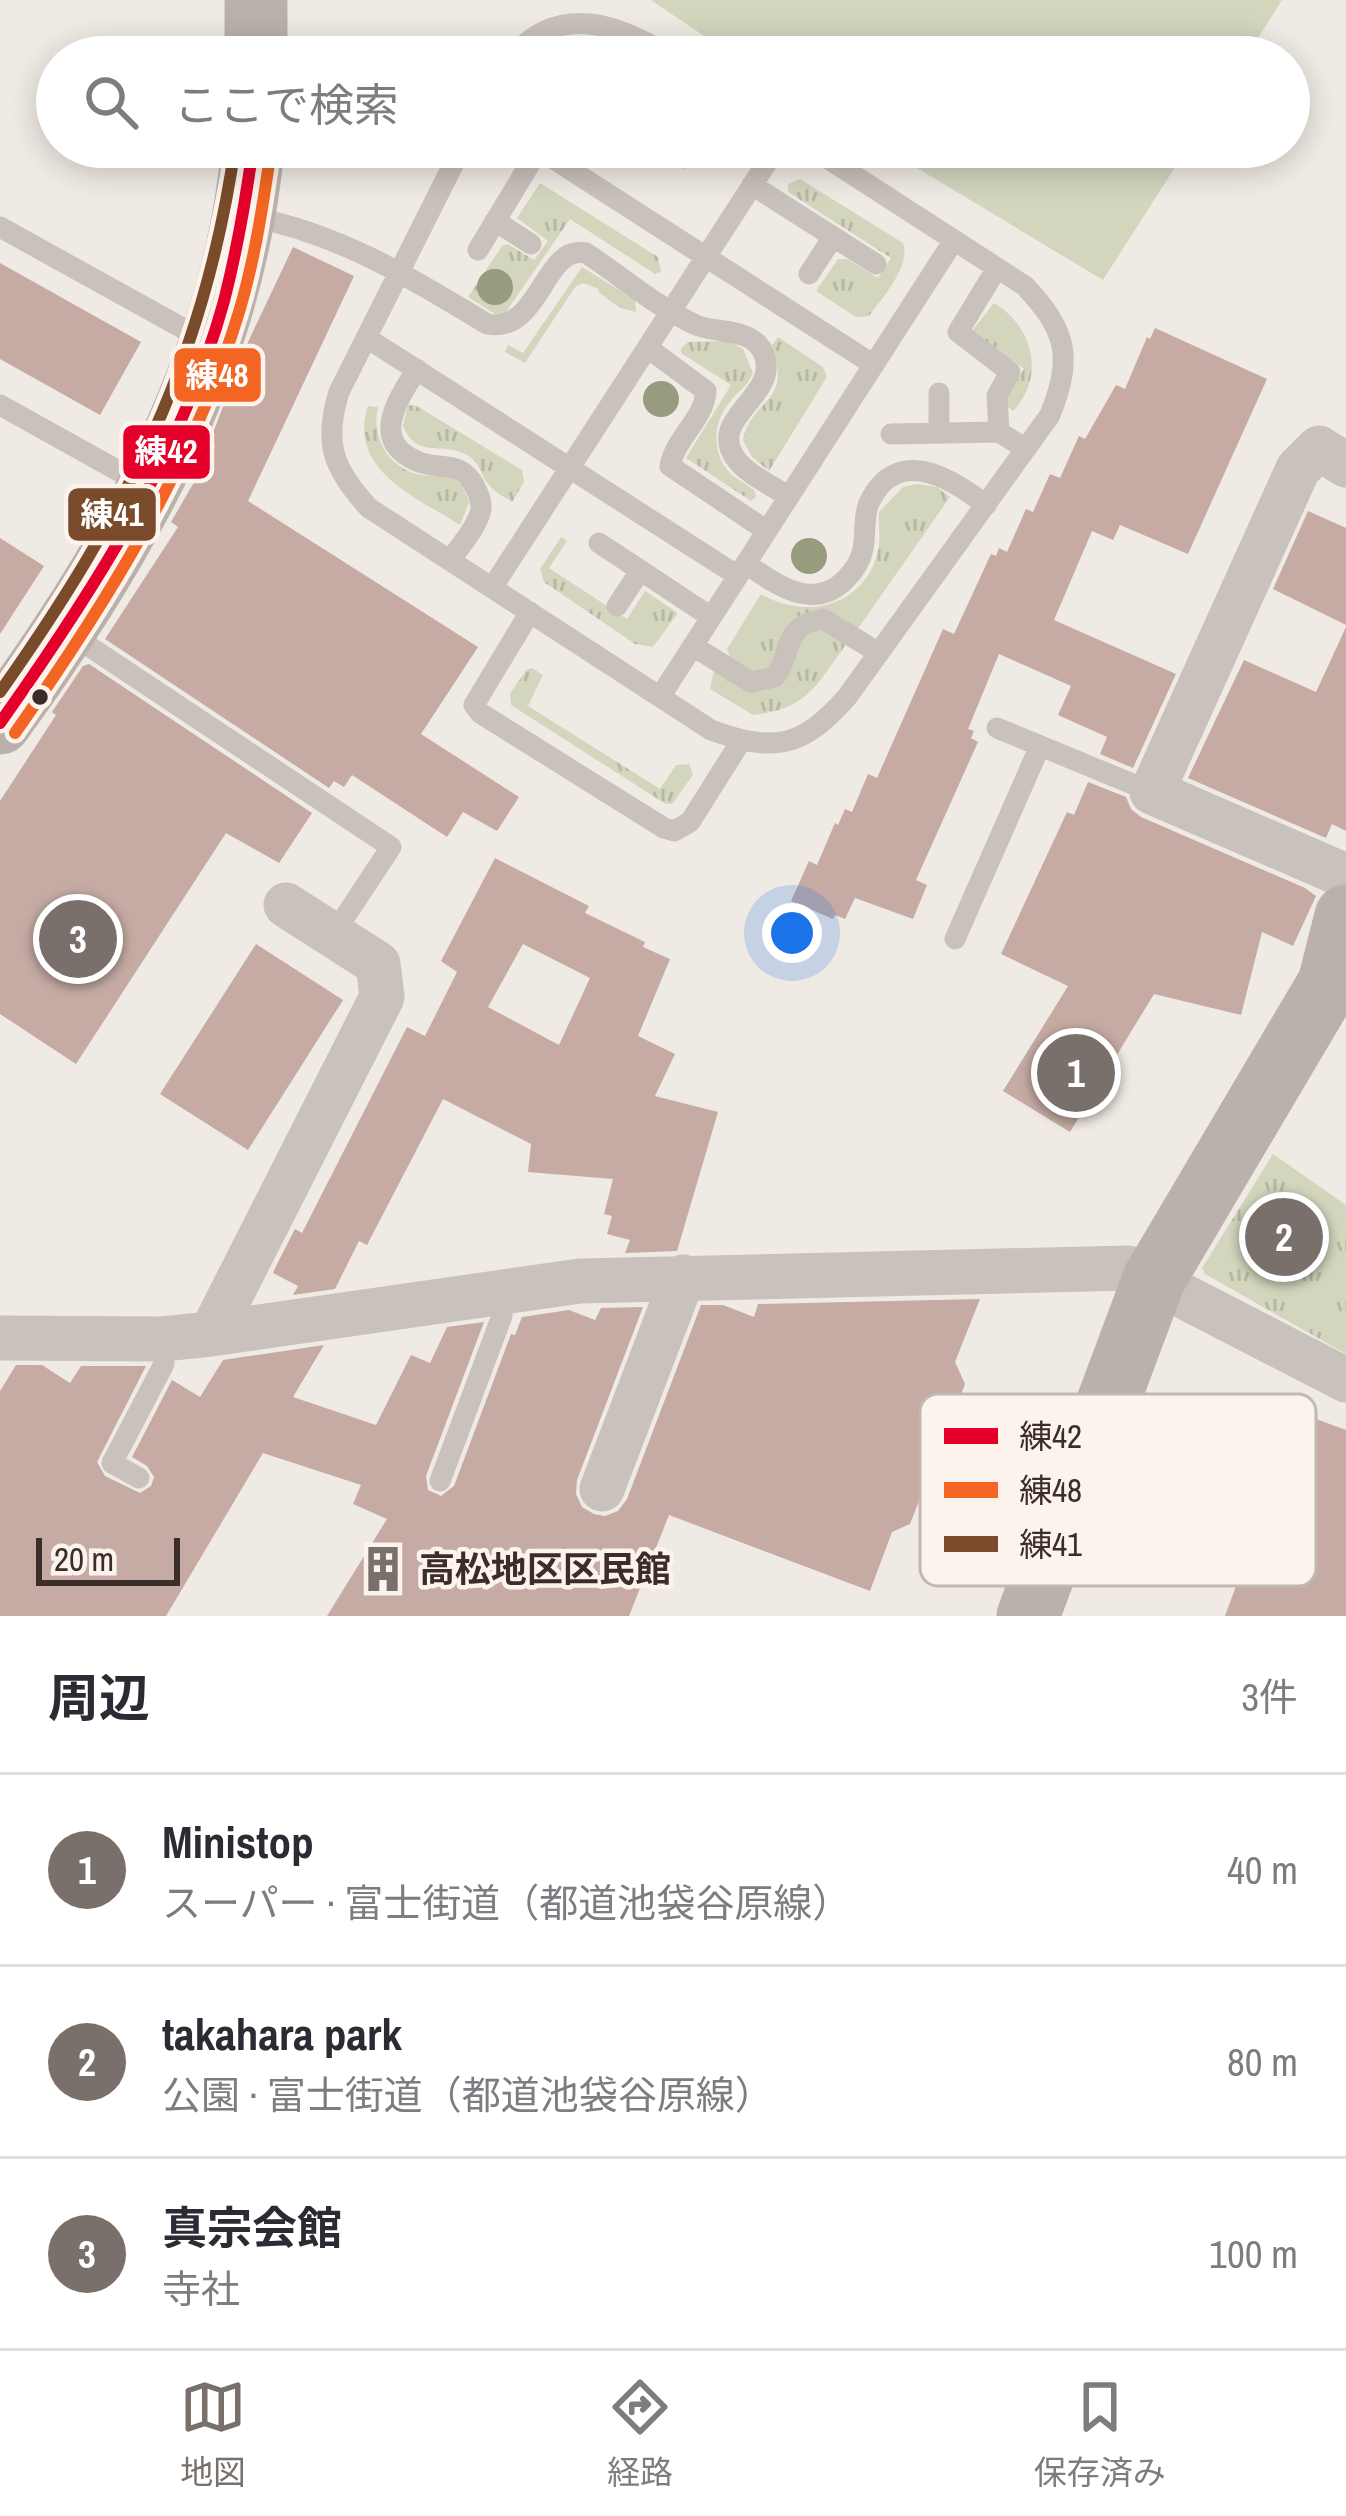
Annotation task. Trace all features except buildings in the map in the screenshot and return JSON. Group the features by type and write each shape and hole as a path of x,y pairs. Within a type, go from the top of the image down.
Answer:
{"main road":[{"path":"256,0 256,36"},
{"path":"0,723 67,632 127,532 148,487 230,290 251,168"},
{"path":"1111,1394 1154,1279 1338,975 1346,916"},
{"path":"1028,1616 1039,1586"}],"street":[{"path":"1346,465 1319,448 1298,469 1152,792 1346,876"},
{"path":"211,1334 382,997 378,964 286,905"},
{"path":"0,1338 163,1339 580,1281 1129,1268 1346,1380"},
{"path":"602,1489 683,1276"}],"lane":[{"path":"539,36 564,24 603,23 638,36"},
{"path":"452,168 340,392 329,424 333,453 345,482 369,508 660,697 711,730 751,745 787,742 822,726 1050,415 1064,380 1063,345 1049,312 1025,286 843,168"},
{"path":"478,250 526,168"},
{"path":"569,168 874,364"},
{"path":"492,588 763,168"},
{"path":"752,185 876,264"},
{"path":"245,216 280,222 402,272 487,324 500,326 522,315 566,255 577,250 698,326 749,338 765,355 764,379 728,426 728,437 737,462 789,497"},
{"path":"495,221 531,244"},
{"path":"0,227 210,343"},
{"path":"809,274 833,237"},
{"path":"660,697 954,240"},
{"path":"997,268 957,330 1010,372 997,396 999,432"},
{"path":"367,338 570,468 742,570 797,593 810,596 840,585 862,553 868,506 877,491 897,475 928,471 958,484 986,505"},
{"path":"647,348 706,392 705,403 670,466 767,531"},
{"path":"417,369 392,410 392,435 417,461 461,470 471,478 482,503 450,560"},
{"path":"939,393 939,433"},
{"path":"0,405 148,487"},
{"path":"891,434 999,432 1026,449"},
{"path":"599,543 711,617"},
{"path":"617,606 640,571"},
{"path":"530,612 473,705 664,828 674,831 690,822 741,741"},
{"path":"693,646 751,682 775,676 795,629 806,622 823,619 879,652"},
{"path":"67,632 391,847 333,935"},
{"path":"997,728 1152,792"},
{"path":"955,940 1040,746"},
{"path":"440,1480 502,1316 501,1292"},
{"path":"139,1478 112,1463 164,1364 163,1339"}],"green space":[{"path":"651,0 1282,0 1259,36 704,36"},
{"path":"917,168 1175,168 1103,280"},
{"path":"800,179 903,243 899,271 869,316 856,317 816,291 838,259 847,259 878,278 891,258 788,192 788,184"},
{"path":"540,183 658,257 661,272 655,274 570,219 506,312 495,314 468,297 502,246 508,244 534,260 548,241 517,218"},
{"path":"582,267 635,300 636,312 620,308 599,289 583,283 575,287 525,363 505,352 508,345 523,353"},
{"path":"994,303 1018,325 1030,352 1029,383 1013,411 1002,401 1024,369 971,332"},
{"path":"778,337 823,367 827,377 769,471 752,457 743,440 778,379 772,345"},
{"path":"729,341 743,349 753,373 724,411 717,448 731,474 755,491 751,501 686,458 731,385 681,349 688,342"},
{"path":"408,405 522,470 524,482 512,502 491,488 467,455 415,443 403,426"},
{"path":"368,406 378,407 380,439 398,465 417,474 450,478 462,487 469,503 460,525 406,492 376,464 364,428"},
{"path":"903,487 937,487 950,497 857,630 808,613 793,622 772,667 754,676 730,657 727,649 761,594 815,607 847,596 861,585 878,551 879,512"},
{"path":"561,537 567,541 549,568 627,619 645,591 678,613 653,647 635,644 544,582 540,569"},
{"path":"821,626 845,646 798,701 753,715 710,689 714,670 754,691 801,636"},
{"path":"532,668 543,675 528,706 660,789 676,765 689,764 693,775 672,804 511,705 510,694"},
{"path":"1273,1154 1346,1205 1346,1354 1205,1274 1202,1268"}],"transit line":[{"name":"練41","path":"0,692 85,563 153,434 203,298 231,168"},
{"name":"練42","path":"0,723 100,573 184,414 224,301 250,168"},
{"name":"練48","path":"15,733 114,583 197,425 245,292 268,168"}],"place":[{"name":"真宗会館","path":"78,939"},
{"name":"Ministop","path":"1076,1073"},
{"name":"takahara park","path":"1284,1237"},
{"name":"高松地区区民館","path":"383,1569"}]}
